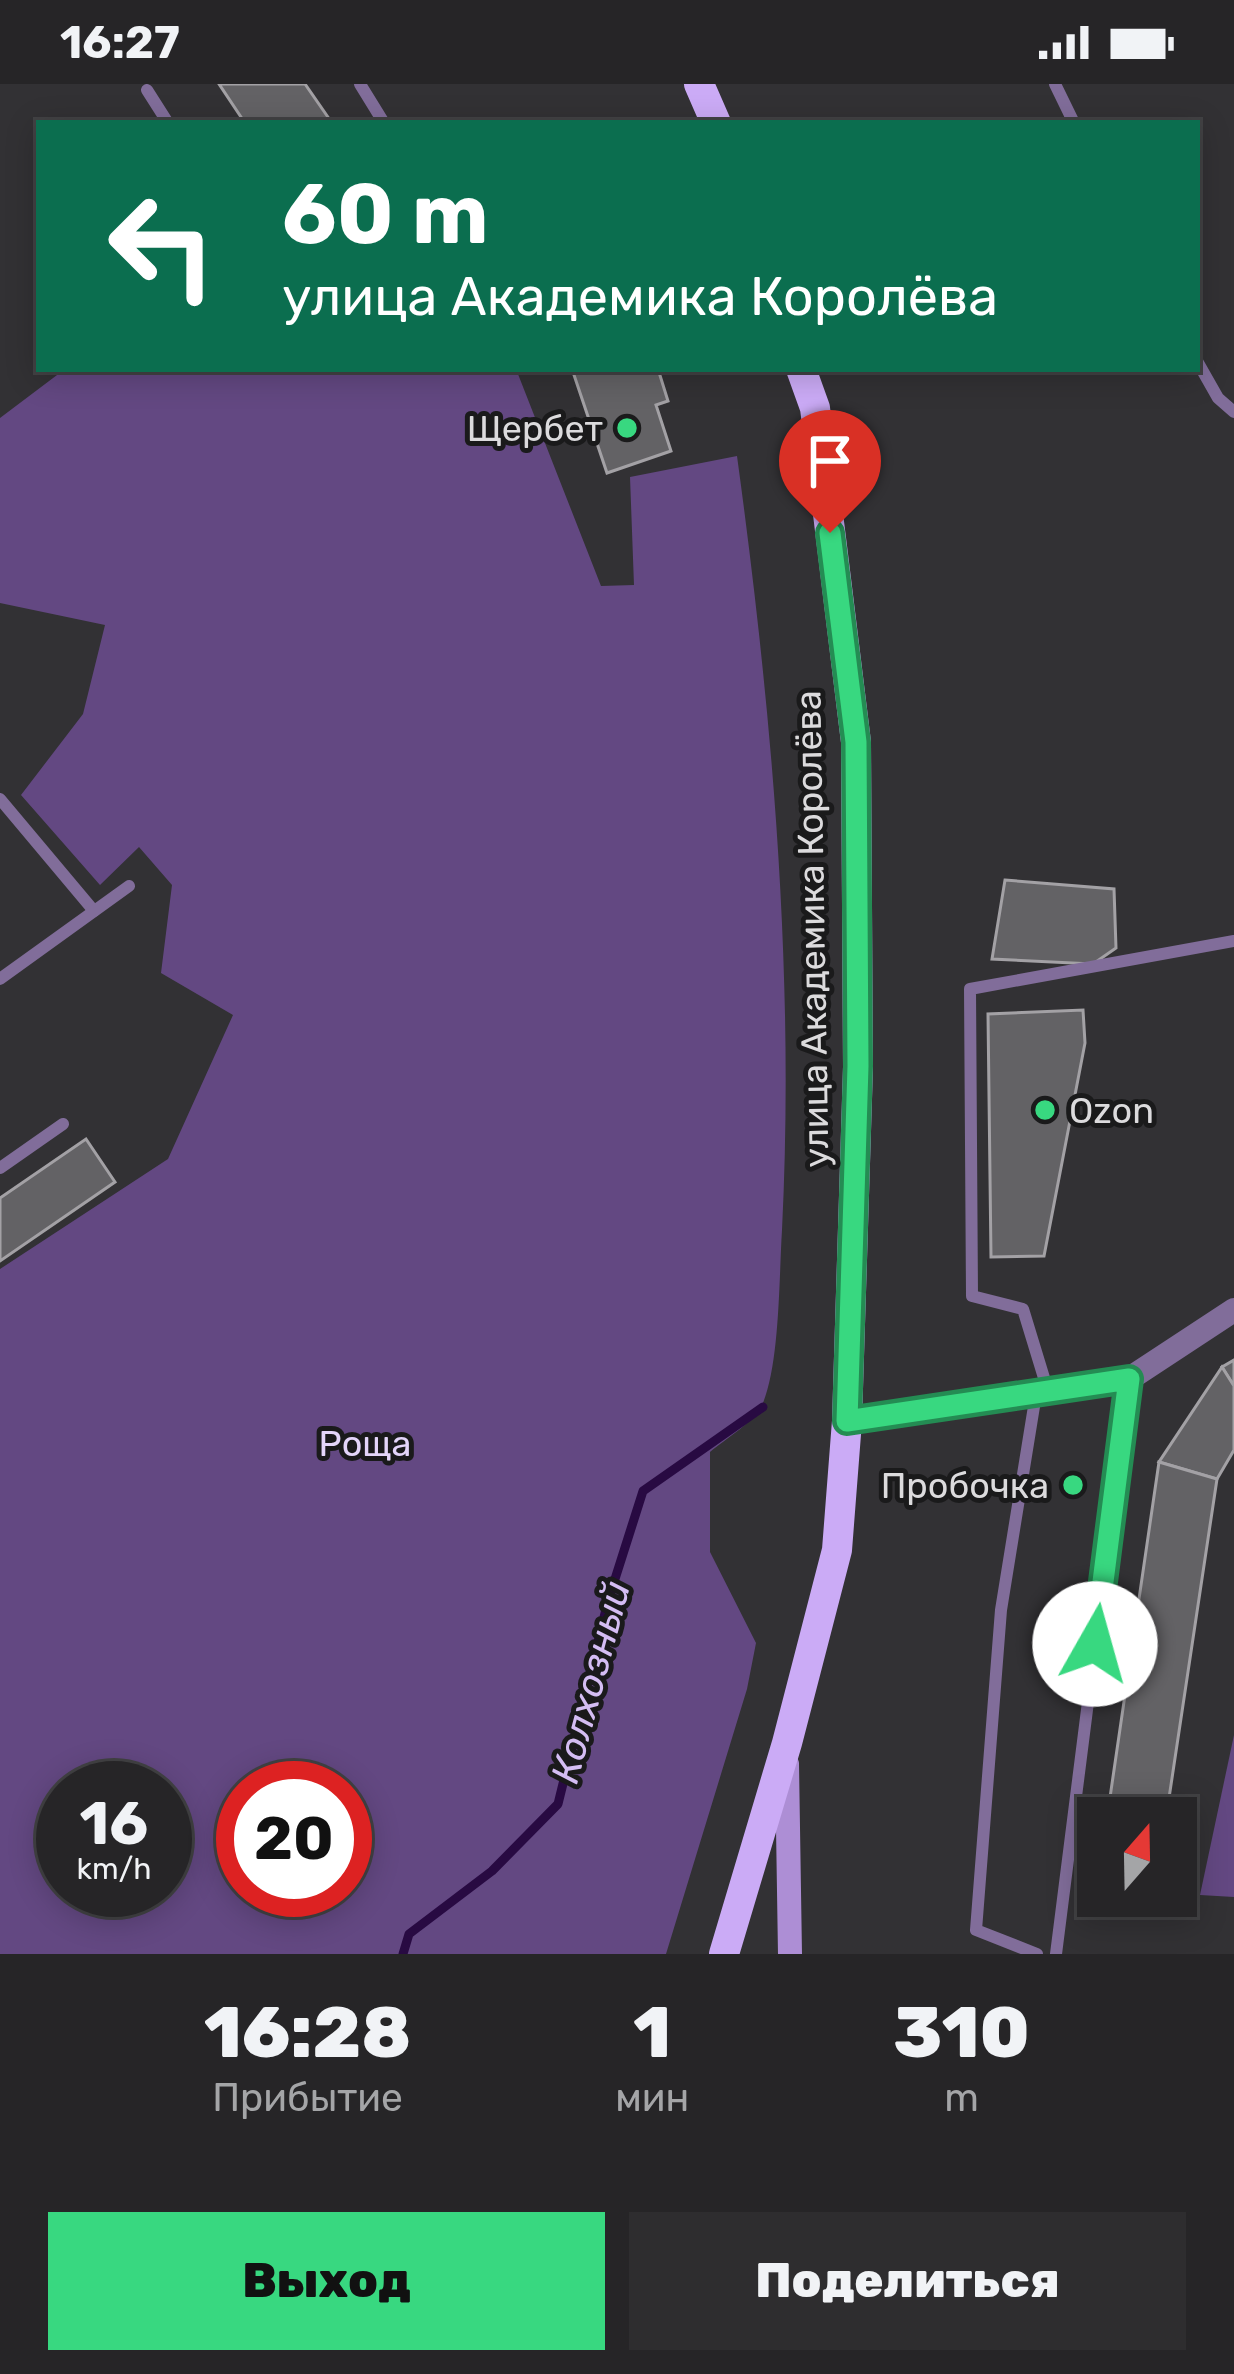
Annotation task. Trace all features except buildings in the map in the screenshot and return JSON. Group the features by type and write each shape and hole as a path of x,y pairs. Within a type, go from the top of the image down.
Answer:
{"main road":[{"path":"699,84 715,120"},
{"name":"улица Академика Королёва","path":"724,1954 788,1743 837,1550 847,1421 858,1066 856,742 815,408 802,372"},
{"path":"788,1743 790,1954"}],"street":[{"path":"847,1421 1129,1379 1234,1310"}],"lane":[{"path":"360,84 382,120"},
{"path":"1055,84 1072,120"},
{"path":"147,91 166,120"},
{"path":"1200,366 1218,398 1234,412"},
{"path":"0,799 94,911"},
{"path":"0,979 129,886"},
{"path":"1037,1954 976,1930 1000,1610 1042,1392 1023,1309 973,1296 970,989 1234,940"},
{"path":"0,1168 63,1124"},
{"path":"1056,1954 1129,1379"}],"green space":[{"name":"Роща","path":"61,372 517,372 601,586 634,585 630,477 737,456 761,649 783,939 785,1133 779,1294 773,1365 763,1403 747,1423 710,1452 710,1552 756,1643 747,1689 666,1954 0,1954 0,1269 168,1159 233,1015 161,973 172,885 139,847 100,885 21,795 83,714 105,625 0,603 0,418"},
{"path":"1234,1735 1234,1897 1200,1895"}],"waterway":[{"name":"Колхозный","path":"403,1954 409,1934 492,1871 558,1804 608,1601 643,1491 763,1407"}],"place":[{"name":"Щербет","path":"627,428"},
{"name":"Ozon","path":"1045,1110"},
{"name":"Пробочка","path":"1073,1485"}],"route":[{"path":"830,533 856,742 858,1066 847,1421 1129,1379 1095,1644"}]}
